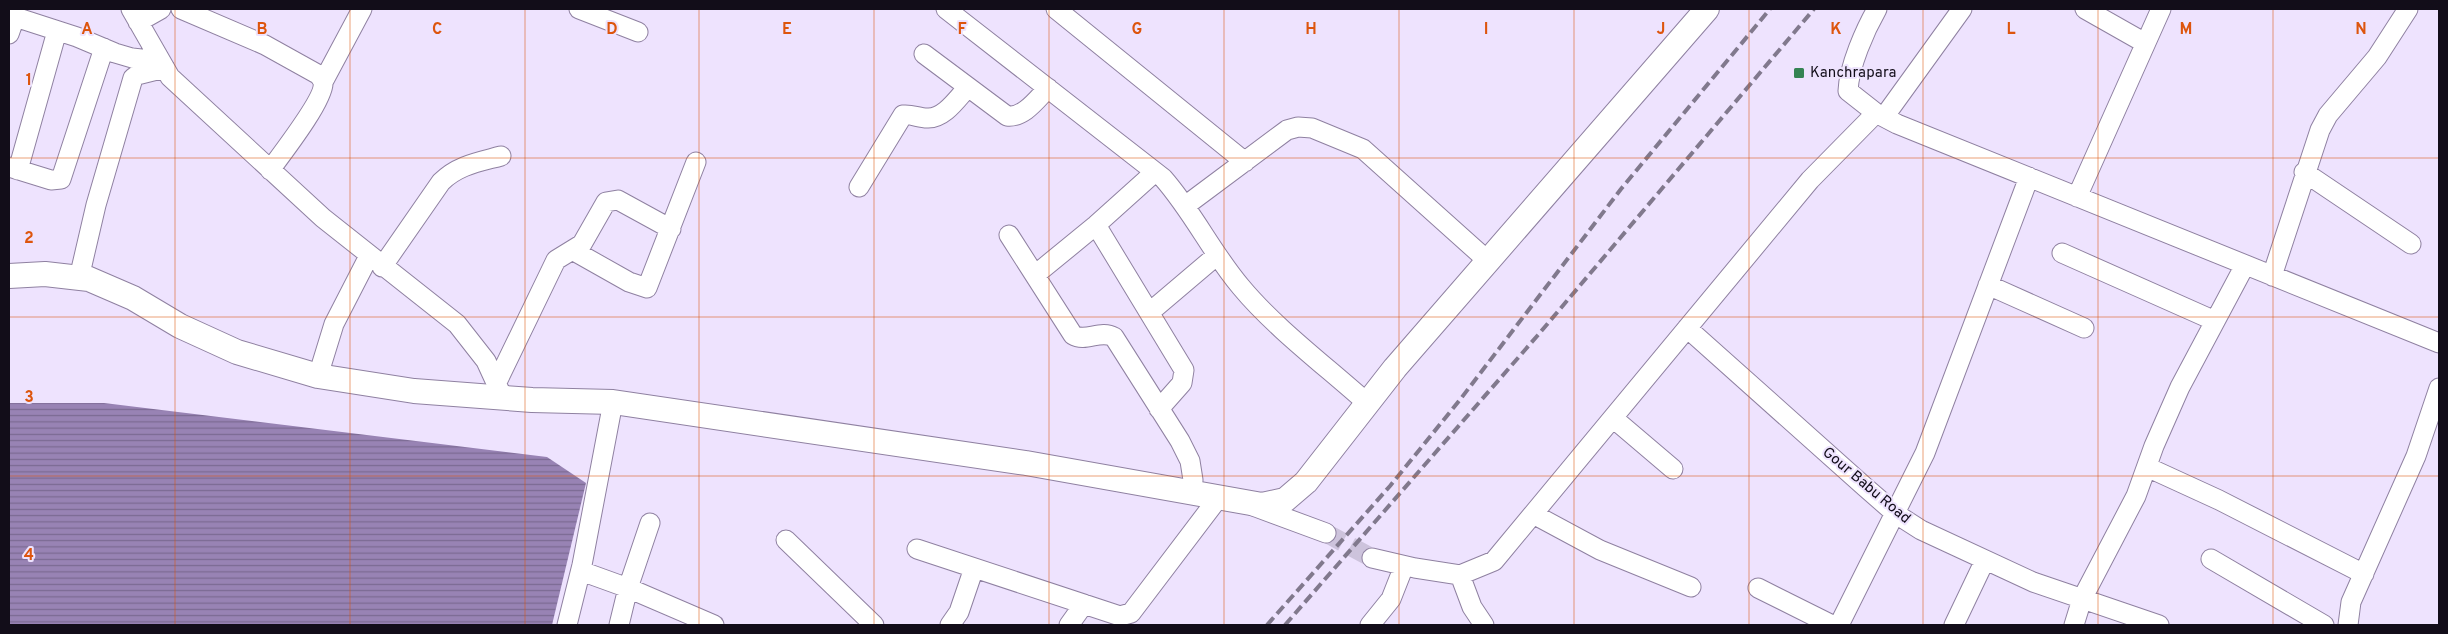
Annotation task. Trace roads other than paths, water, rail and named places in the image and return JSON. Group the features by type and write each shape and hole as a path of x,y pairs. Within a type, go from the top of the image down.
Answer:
{"street":[{"path":"161,9 135,15 162,65 186,94 322,218 457,324 486,361 500,390"},
{"path":"181,9 265,45 319,75 323,82"},
{"path":"270,170 309,114 321,93 323,82 362,9"},
{"path":"579,9 638,32"},
{"path":"946,9 1164,178 1186,206 1216,256 1241,288 1367,403"},
{"path":"1056,9 1245,162"},
{"path":"9,276 45,274 79,278 107,286 180,326 237,352 318,376 414,391 500,390 613,402 1026,463 1262,505 1285,500 1306,482 1367,403 1707,9"},
{"path":"1877,9 1851,70 1848,91 1880,115 2439,344"},
{"path":"1372,558 1404,566 1460,575 1494,561 1810,180 1880,115 1962,9"},
{"path":"2085,9 2145,43"},
{"path":"2078,197 2161,9"},
{"path":"2272,276 2304,172 2320,130 2328,115 2377,57 2408,9"},
{"path":"11,22 57,30 132,58 162,65"},
{"path":"57,30 12,170 51,180 61,178 104,48"},
{"path":"924,54 1001,113 1015,117 1022,114 1048,88"},
{"path":"79,278 96,205 132,78 162,65"},
{"path":"859,187 903,115 926,118 935,117 945,111 968,87"},
{"path":"1186,206 1287,130 1298,127 1312,128 1350,142 1363,149 1488,261"},
{"path":"318,376 334,324 376,262 446,177 459,167 502,156"},
{"path":"574,251 629,282 647,288 672,229 696,162"},
{"path":"1035,276 1155,172"},
{"path":"2304,172 2411,244"},
{"path":"1839,625 1925,453 2029,177"},
{"path":"500,390 556,260 574,251 582,244 606,202 614,199 672,229"},
{"path":"1096,225 1184,370 1182,383 1159,409"},
{"path":"1009,235 1073,335 1081,338 1103,333 1114,337 1190,461 1193,480 1192,492"},
{"path":"2062,253 2215,321"},
{"path":"1150,312 1216,256"},
{"path":"2074,625 2082,599 2122,525 2180,387 2245,265"},
{"path":"1988,286 2084,328"},
{"name":"Gour Babu Road","path":"1687,328 1896,514 1921,530 2033,582 2159,625"},
{"path":"2348,625 2351,602 2413,465 2439,388"},
{"path":"567,625 580,571 613,402"},
{"path":"1613,418 1673,469"},
{"path":"2146,467 2219,500 2364,574"},
{"path":"1230,499 1326,533"},
{"path":"917,549 1120,616 1131,613 1230,499"},
{"path":"1533,514 1600,550 1691,587"},
{"path":"619,625 628,588 650,523"},
{"path":"786,540 874,625"},
{"path":"2210,559 2324,625"},
{"path":"1954,625 1985,560"},
{"path":"1370,625 1390,599 1404,566"},
{"path":"950,625 959,612 974,568"},
{"path":"580,571 628,588 714,625"},
{"path":"1460,575 1472,608 1484,625"},
{"path":"1758,588 1832,625"},
{"path":"1068,625 1084,604"}],"tunnel":[{"path":"1326,533 1372,558"}],"railway":[{"path":"1267,625 1390,486 1459,401 1621,189 1770,9"},
{"path":"1285,625 1538,335 1814,9"}],"place":[{"name":"Kanchrapara","path":"1799,73"}]}
